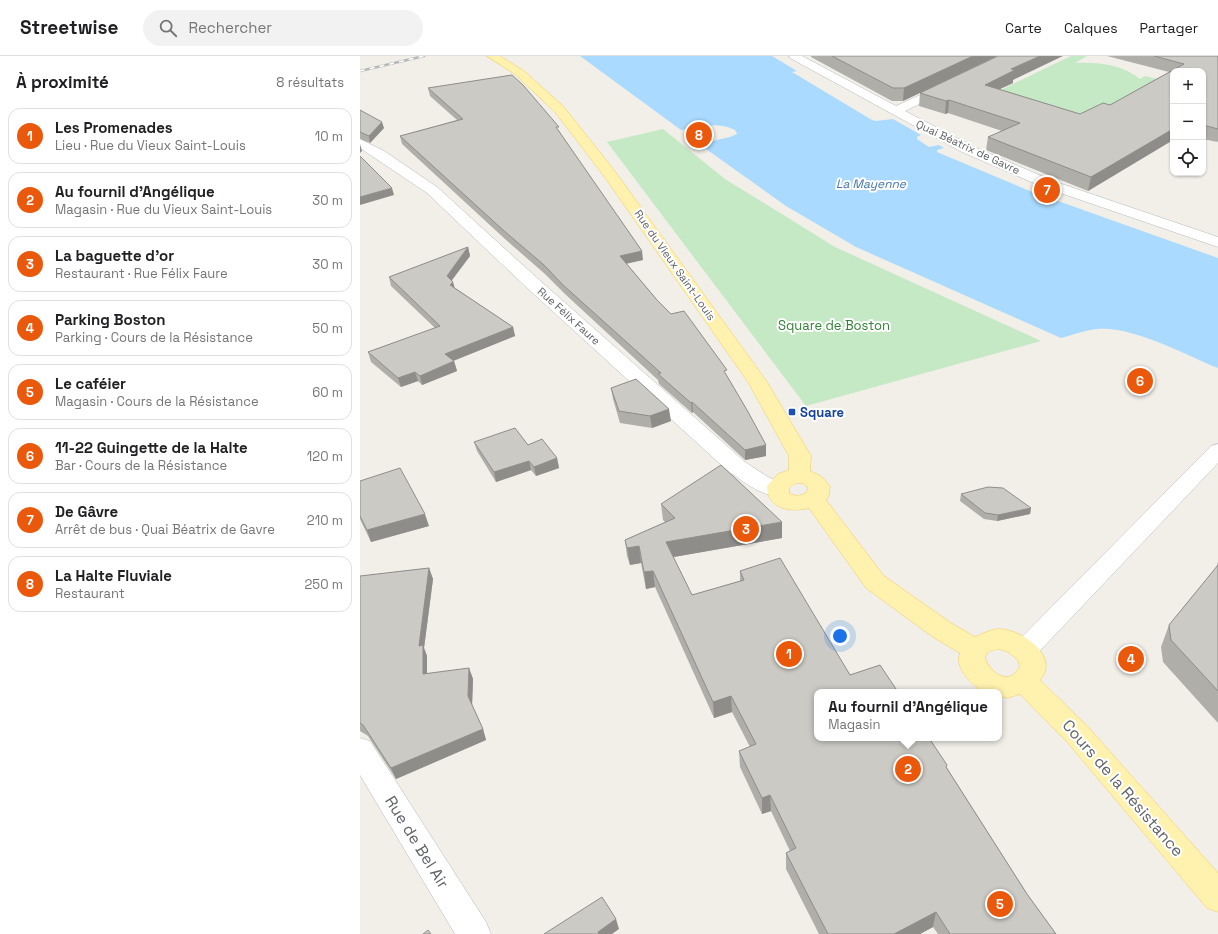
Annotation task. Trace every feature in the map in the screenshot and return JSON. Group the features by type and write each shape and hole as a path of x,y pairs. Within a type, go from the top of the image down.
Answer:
{"main road":[{"name":"Rue du Vieux Saint-Louis","path":"492,56 511,66 520,73 559,109 609,173 757,382 800,456 799,476"},
{"path":"799,476 811,479 819,486 818,495 814,499 802,503 788,502 782,499 777,490 778,486 786,479 799,476"},
{"path":"814,499 875,582 942,630 975,649"},
{"path":"998,639 1013,642 1025,650 1033,663 1033,670 1025,682 1008,687 988,682 980,677 972,663 972,656 975,649 980,644 998,639"},
{"name":"Cours de la Résistance","path":"1025,682 1078,734 1218,897"}],"street":[{"name":"Quai Béatrix de Gavre","path":"794,56 967,149 1048,184 1218,242"},
{"path":"895,111 959,80"},
{"name":"Rue Félix Faure","path":"360,143 432,190 531,282 737,467 760,482 777,490"},
{"path":"362,160 378,154"},
{"path":"1025,650 1218,451"},
{"name":"Rue de Bel Air","path":"360,750 474,934"}],"green space":[{"path":"1071,56 1087,56 1075,63 1109,65 1125,70 1140,79 1145,76 1157,79 1081,121 990,95"},
{"name":"Square de Boston","path":"663,129 725,179 835,247 1041,341 806,406 607,142"}],"water":[{"name":"La Mayenne","path":"580,56 772,56 797,71 792,72 872,120 893,119 921,135 917,137 917,139 929,147 939,145 944,148 937,150 937,152 1030,191 1218,258 1218,368 1142,336 1111,329 1084,331 1061,338 856,247 786,206 699,144 730,137 737,134 735,130 728,127 715,125 681,130"}],"building":[{"path":"832,56 973,56 904,88 893,88"},
{"path":"998,56 1040,56 1011,69 1015,70 985,85 1080,114 1103,103 1110,105 1170,72 1170,131 1091,177 988,137 1020,123 949,100 946,101 920,93"},
{"path":"1154,56 1218,56 1218,129 1206,126 1206,68 1177,68 1184,64"},
{"path":"512,75 523,85 559,127 556,127 642,251 620,256 657,300 671,314 684,311 727,370 724,371 766,445 745,450 692,402 691,403 658,374 661,373 563,285 544,265 503,230 400,136 463,119 428,88"},
{"path":"360,110 382,122 369,136 360,132"},
{"path":"360,156 392,188 360,197"},
{"path":"468,247 447,276 453,282 450,285 513,327 445,354 454,361 420,376 415,372 398,378 368,352 440,326 389,277"},
{"path":"636,379 669,409 650,416 619,411 611,388"},
{"path":"515,428 528,445 542,439 557,458 534,467 529,461 494,472 474,442"},
{"path":"721,465 782,522 666,542 692,595 744,580 740,571 780,558 850,675 880,665 896,689 814,689 814,741 931,741 1027,894 1056,934 950,934 936,912 894,934 828,934 786,853 796,848 770,795 762,798 739,751 756,744 731,696 713,702 653,571 644,572 639,546 627,548 625,540 675,518 661,504"},
{"path":"400,468 425,514 367,530 360,516 360,481"},
{"path":"988,487 1003,488 1031,508 998,515 985,513 961,494"},
{"path":"1218,565 1218,691 1171,640 1169,625"},
{"path":"429,568 419,646 423,645 423,674 469,668 468,696 483,729 391,768 363,725 360,723 360,576"},
{"path":"602,897 616,919 598,932 599,934 544,934"},
{"path":"428,930 431,934 423,934"}],"railway":[{"path":"360,71 424,56"}],"place":[{"name":"La Halte Fluviale","path":"699,135"},
{"name":"De Gâvre","path":"1047,190"},
{"name":"11-22 Guingette de la Halte","path":"1140,381"},
{"name":"Square","path":"792,412"},
{"name":"La baguette d'or","path":"746,529"},
{"name":"Les Promenades","path":"789,654"},
{"name":"Parking Boston","path":"1131,659"},
{"name":"Au fournil d'Angélique","path":"908,769"},
{"name":"Le caféier","path":"1000,904"}]}
